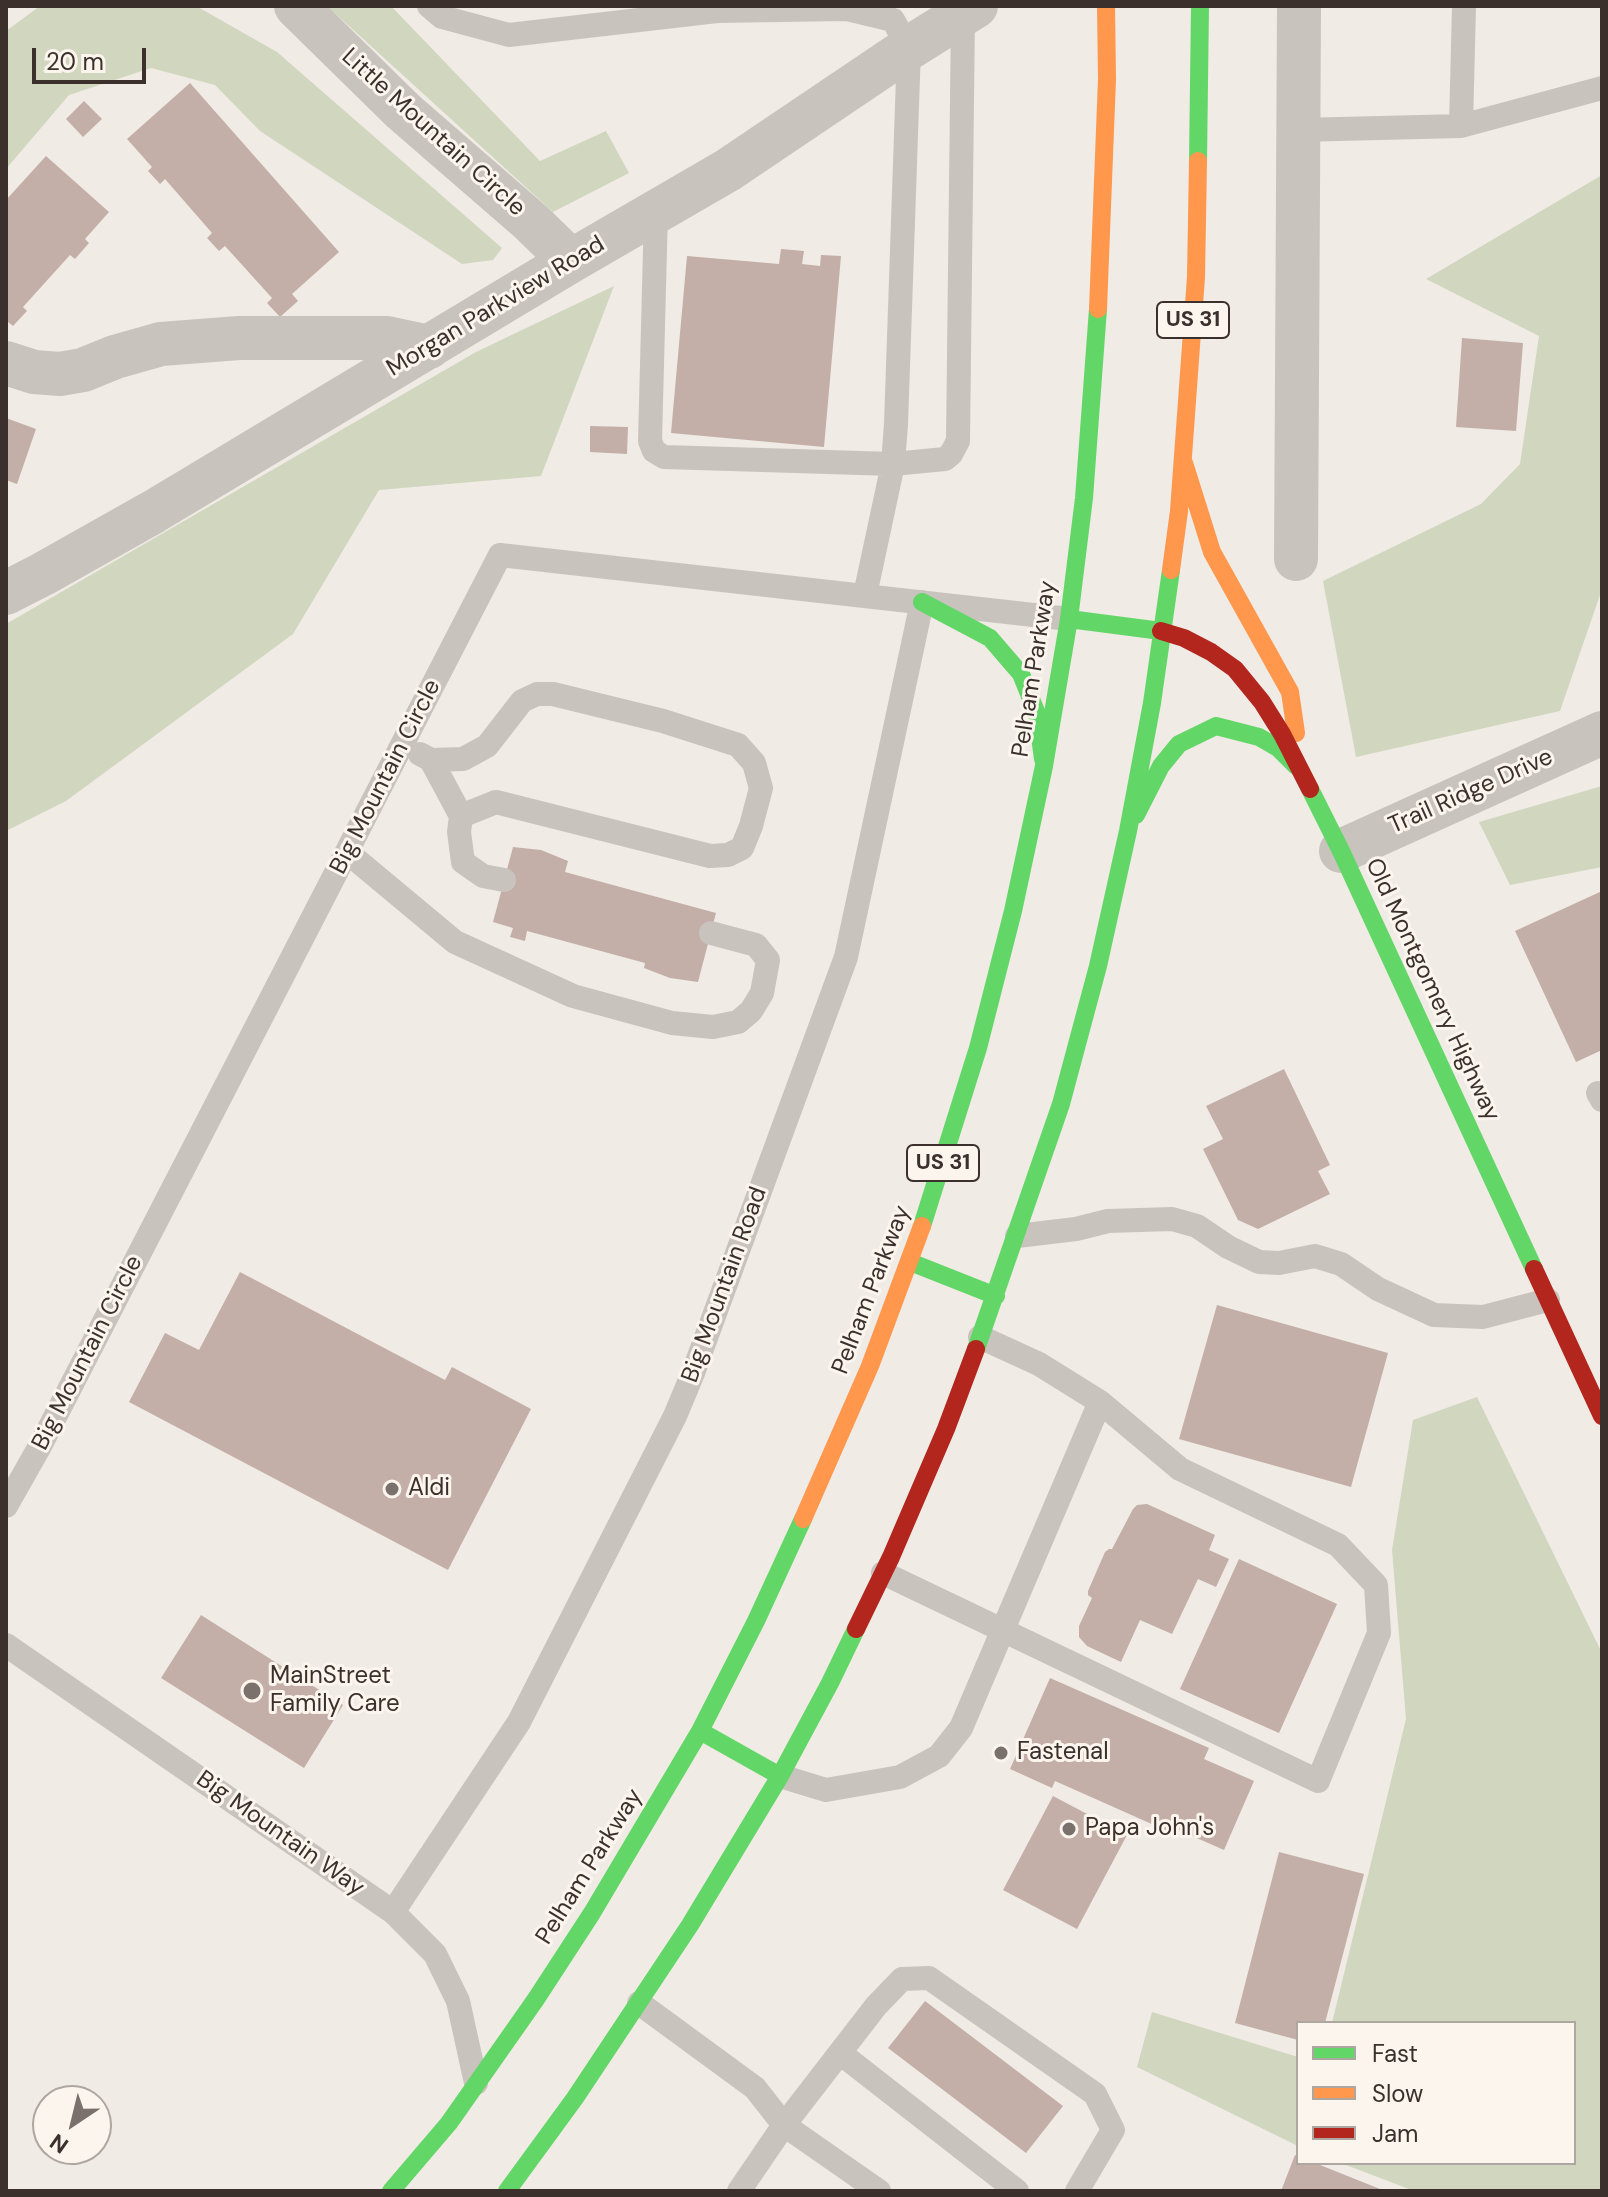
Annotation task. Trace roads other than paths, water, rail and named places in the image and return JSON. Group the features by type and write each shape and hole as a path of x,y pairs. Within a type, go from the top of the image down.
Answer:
{"main road":[{"name":"Pelham Parkway","path":"391,2191 449,2123 536,1999 592,1913 700,1731 756,1621 870,1366 938,1179 978,1048 1013,911 1044,766 1069,619 1095,372 1103,219 1106,6"},
{"name":"US 31","path":"507,2191 575,2098 690,1925 780,1776 830,1683 883,1573 946,1429 996,1296 1061,1104 1098,966 1128,831 1152,703 1179,511 1196,277 1200,6"},
{"path":"1184,463 1212,552 1290,692 1301,771"},
{"path":"922,602 990,638 1021,674 1037,714 1044,766"},
{"name":"Old Montgomery Highway","path":"1069,619 1161,631 1184,638 1235,669 1262,702 1282,734 1341,851 1548,1300 1596,1388 1602,1416"},
{"path":"1128,831 1161,766 1179,744 1216,726 1259,737 1278,748 1301,771"},
{"path":"910,1262 996,1296"},
{"path":"700,1731 780,1776"}],"street":[{"name":"Little Mountain Circle","path":"296,6 403,111 531,222 571,261"},
{"path":"1296,559 1299,6"},
{"name":"Morgan Parkview Road","path":"6,593 153,512 728,170 970,10"},
{"path":"6,363 34,372 60,374 83,370 161,344 239,338 387,338 429,347"},
{"name":"Trail Ridge Drive","path":"1341,851 1602,733"}],"lane":[{"path":"429,6 442,17 509,35 717,11 847,9 893,20 909,48 896,424 893,464 865,595"},
{"path":"1461,126 1464,6"},
{"path":"656,211 650,441 654,451 664,457 893,464 945,459 958,441 970,10"},
{"path":"1298,130 1461,126 1602,88"},
{"name":"Big Mountain Circle","path":"6,1506 40,1446 500,555 1069,619"},
{"name":"Big Mountain Road","path":"393,1912 519,1722 675,1416 693,1373 846,957 922,602"},
{"path":"402,744 431,760 463,759 487,746 522,701 537,694 553,694 663,721 738,745 754,763 761,788 742,848 728,855 710,856 496,802 461,816"},
{"path":"431,760 461,816 459,832 463,862 483,876 504,880"},
{"path":"347,852 455,942 573,996 672,1023 713,1027 738,1022 751,1011 762,993 768,960 756,945 711,933"},
{"path":"1017,1236 1076,1229 1108,1221 1172,1219 1197,1226 1228,1247 1259,1262 1279,1263 1315,1256 1341,1264 1378,1289 1434,1315 1483,1317 1548,1300"},
{"path":"883,1573 1318,1781 1379,1633 1376,1585 1338,1545 1180,1469 1100,1402 1039,1364 980,1337"},
{"path":"780,1776 826,1790 900,1777 939,1756 961,1728 1100,1402"},
{"name":"Big Mountain Way","path":"6,1645 393,1912 435,1954 458,2001 476,2083"},
{"path":"739,2191 784,2125 876,2006 902,1979 929,1978 1095,2094 1113,2130 1077,2191"},
{"path":"639,2003 755,2088 784,2125 879,2191"},
{"path":"840,2053 1017,2191"}],"place":[{"name":"Aldi","path":"392,1489"},
{"name":"MainStreet Family Care","path":"252,1691"},
{"name":"Fastenal","path":"1001,1753"},
{"name":"Papa John's","path":"1069,1829"}]}
